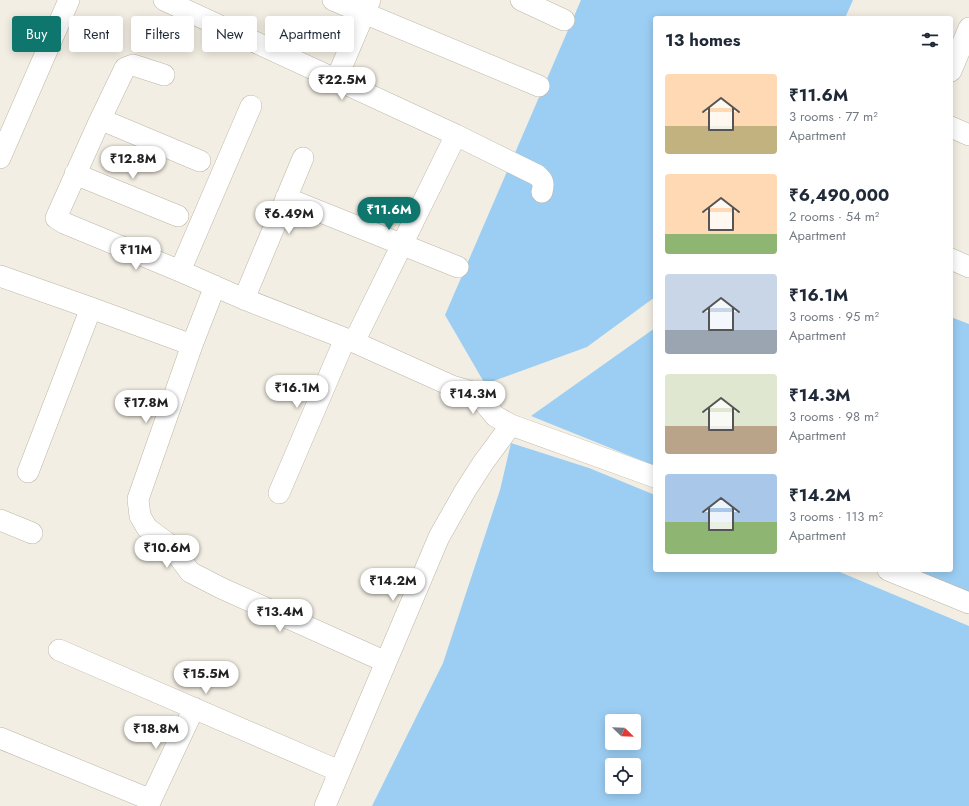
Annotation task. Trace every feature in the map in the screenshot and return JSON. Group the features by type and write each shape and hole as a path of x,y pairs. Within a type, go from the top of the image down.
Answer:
{"street":[{"path":"0,158 69,0"},
{"path":"164,0 456,135 538,176 543,180 544,184 542,192"},
{"path":"333,0 367,7 539,86"},
{"path":"522,0 564,20"},
{"path":"336,80 367,7"},
{"path":"953,66 969,28"},
{"path":"164,75 133,65 125,68 56,216 58,220 244,299 349,340 452,386 476,393 503,421 653,476"},
{"path":"180,271 251,106"},
{"path":"99,122 107,122 200,161"},
{"path":"953,129 969,135"},
{"path":"279,493 349,340 401,244 456,135"},
{"path":"244,299 303,158"},
{"path":"75,174 178,216"},
{"path":"286,198 458,267"},
{"path":"953,260 969,267"},
{"path":"0,276 192,345"},
{"path":"215,286 192,345 138,499 140,516 147,528 170,545 190,572 221,588 386,662"},
{"path":"28,472 91,308"},
{"path":"324,806 439,537 483,463 503,421"},
{"path":"0,520 32,533"},
{"path":"893,572 969,603"},
{"path":"59,650 339,771"},
{"path":"0,738 150,803 194,708"}],"water":[{"path":"581,0 853,0 846,16 653,16 653,298 587,347 485,384 445,315"},
{"path":"953,318 969,324 969,592 919,572 953,572"},
{"path":"653,329 653,465 531,416"},
{"path":"511,443 589,468 653,494 653,572 840,572 969,626 969,806 372,806 443,663 500,490"}]}
